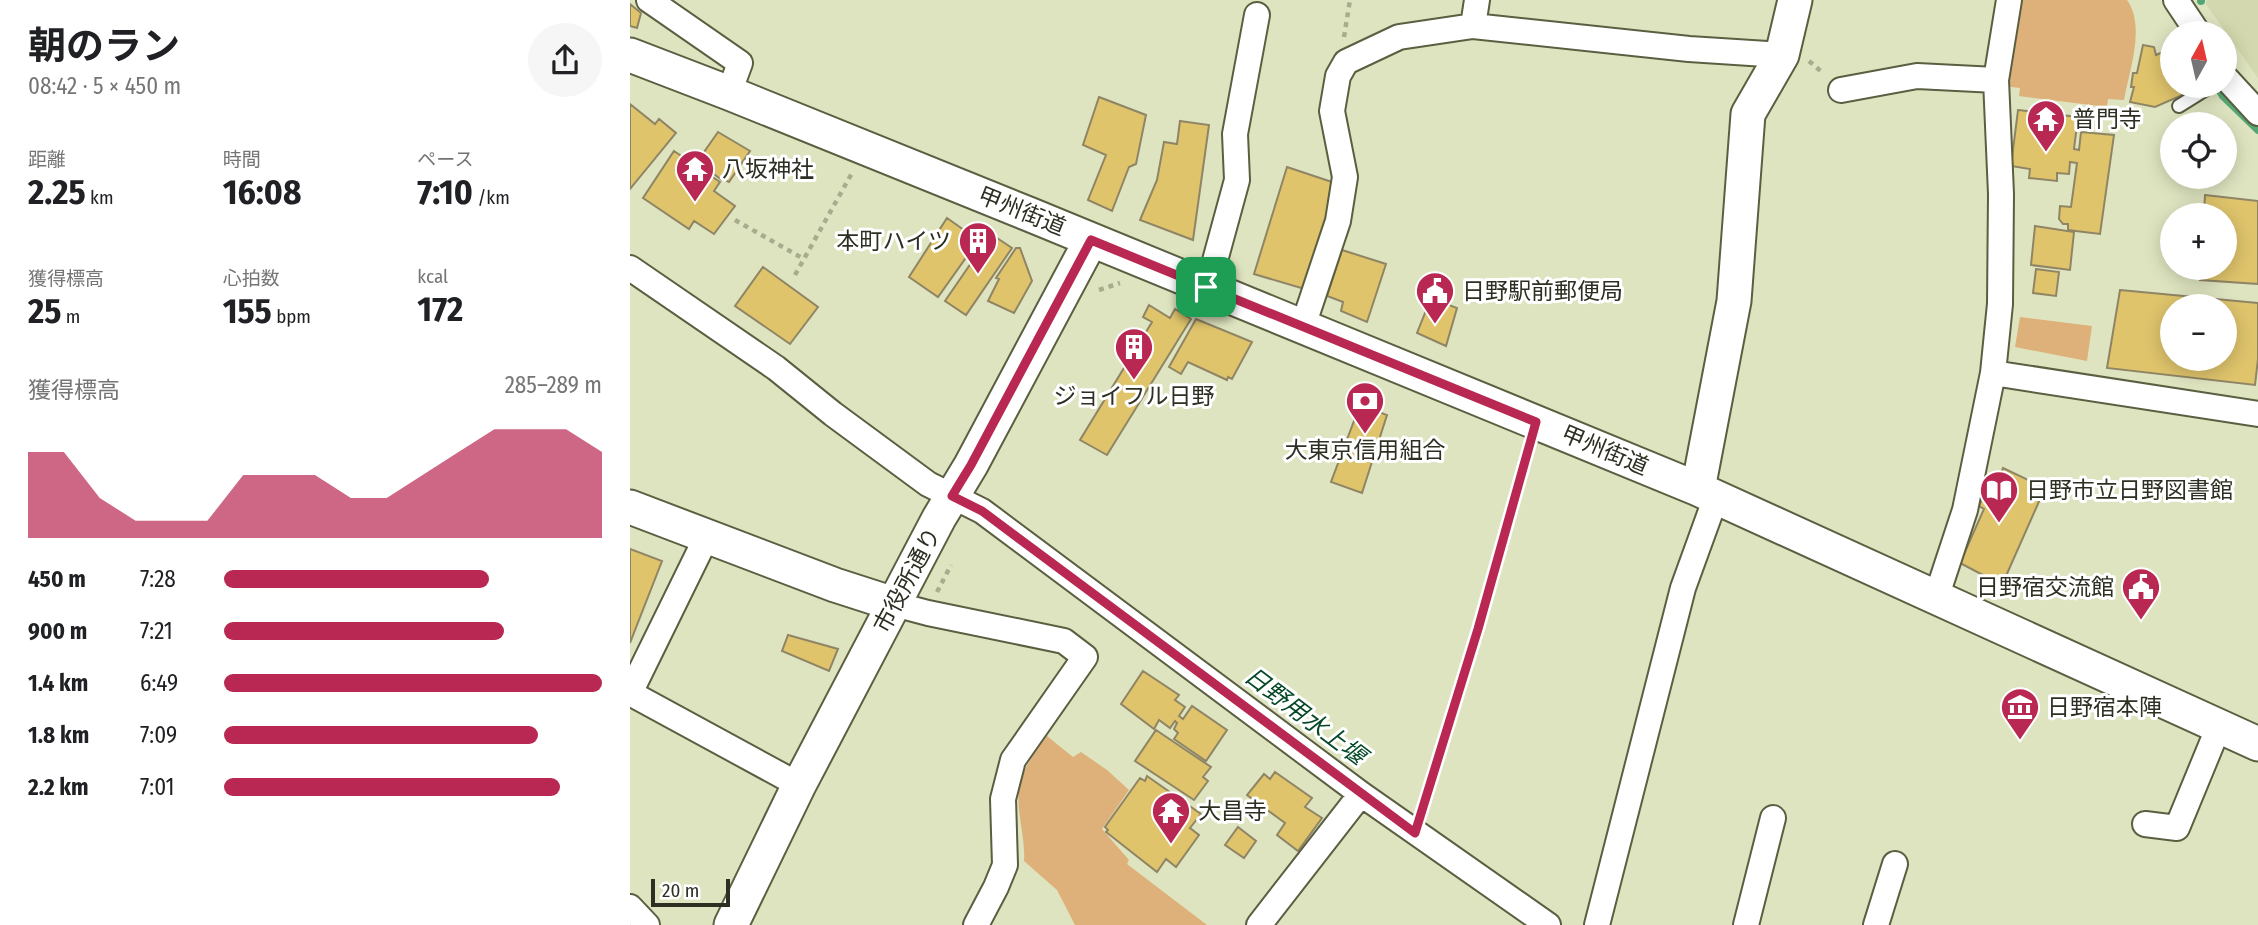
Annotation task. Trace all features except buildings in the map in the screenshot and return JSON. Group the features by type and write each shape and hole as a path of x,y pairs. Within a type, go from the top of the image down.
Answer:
{"main road":[{"path":"1707,493 1734,301 1748,114 1782,55 1795,0"},
{"name":"甲州街道","path":"630,55 1303,326 1707,493 2258,744"},
{"name":"市役所通り","path":"731,925 799,785 894,604 1091,240"},
{"path":"630,508 835,585 894,604"}],"street":[{"path":"649,0 740,63 729,93"},
{"path":"1473,26 1477,0"},
{"path":"1936,598 1965,510 1993,373 2000,277 2001,194 1996,80 2009,0"},
{"path":"2176,0 2190,21"},
{"path":"1206,287 1237,180 1236,134 1257,15"},
{"path":"1303,326 1340,210 1345,177 1332,111 1338,76 1346,62 1399,37 1473,26 1689,49 1782,55"},
{"path":"1841,90 1917,76 1996,80"},
{"path":"2237,96 2258,113"},
{"path":"630,268 776,368 928,484 982,511 1361,794 1548,925"},
{"path":"1993,373 2258,414"},
{"path":"1597,925 1707,493"},
{"path":"707,536 630,693 799,785"},
{"path":"894,604 1065,641 1085,657 1013,760 1003,799 1005,865 976,925"},
{"path":"2145,824 2177,828 2219,726"},
{"path":"1259,925 1361,794"},
{"path":"1746,925 1773,818"},
{"path":"1876,925 1895,864"},
{"path":"630,907 647,925"}],"lane":[{"path":"2179,106 2191,98"}],"path":[{"path":"1343,41 1350,0"},
{"path":"1782,55 1807,59 1841,90"},
{"path":"795,275 856,166"},
{"path":"735,220 804,258"},
{"path":"1415,833 1478,629 1536,422"},
{"path":"933,599 952,563"}],"shaded area":[{"path":"2015,0 2127,0 2133,11 2136,35 2124,100 2108,99 2107,107 2019,96 2020,88 2003,86"},
{"path":"2207,0 2258,0 2258,78 2237,48 2237,21 2218,21 2206,4"},
{"path":"2020,317 2092,326 2087,361 2015,347"},
{"path":"1047,736 1073,757 1081,752 1129,790 1102,829 1129,860 1127,864 1207,925 1075,925 1057,890 1024,861 1019,788 1026,767"}],"waterway":[{"path":"2225,98 2258,130"}],"place":[{"name":"普門寺","path":"2046,153"},
{"name":"八坂神社","path":"695,203"},
{"name":"本町ハイツ","path":"978,275"},
{"name":"日野駅前郵便局","path":"1435,325"},
{"name":"ジョイフル日野","path":"1134,381"},
{"name":"大東京信用組合","path":"1365,435"},
{"name":"日野市立日野図書館","path":"1999,524"},
{"name":"日野宿交流館","path":"2141,621"},
{"name":"日野宿本陣","path":"2020,741"},
{"name":"大昌寺","path":"1171,845"}],"route":[{"path":"1091,240 1206,287 1536,422 1478,629 1415,833 982,511 952,496 1091,240"}],"water label":[{"name":"日野用水上堰","path":"1305,716"}]}
